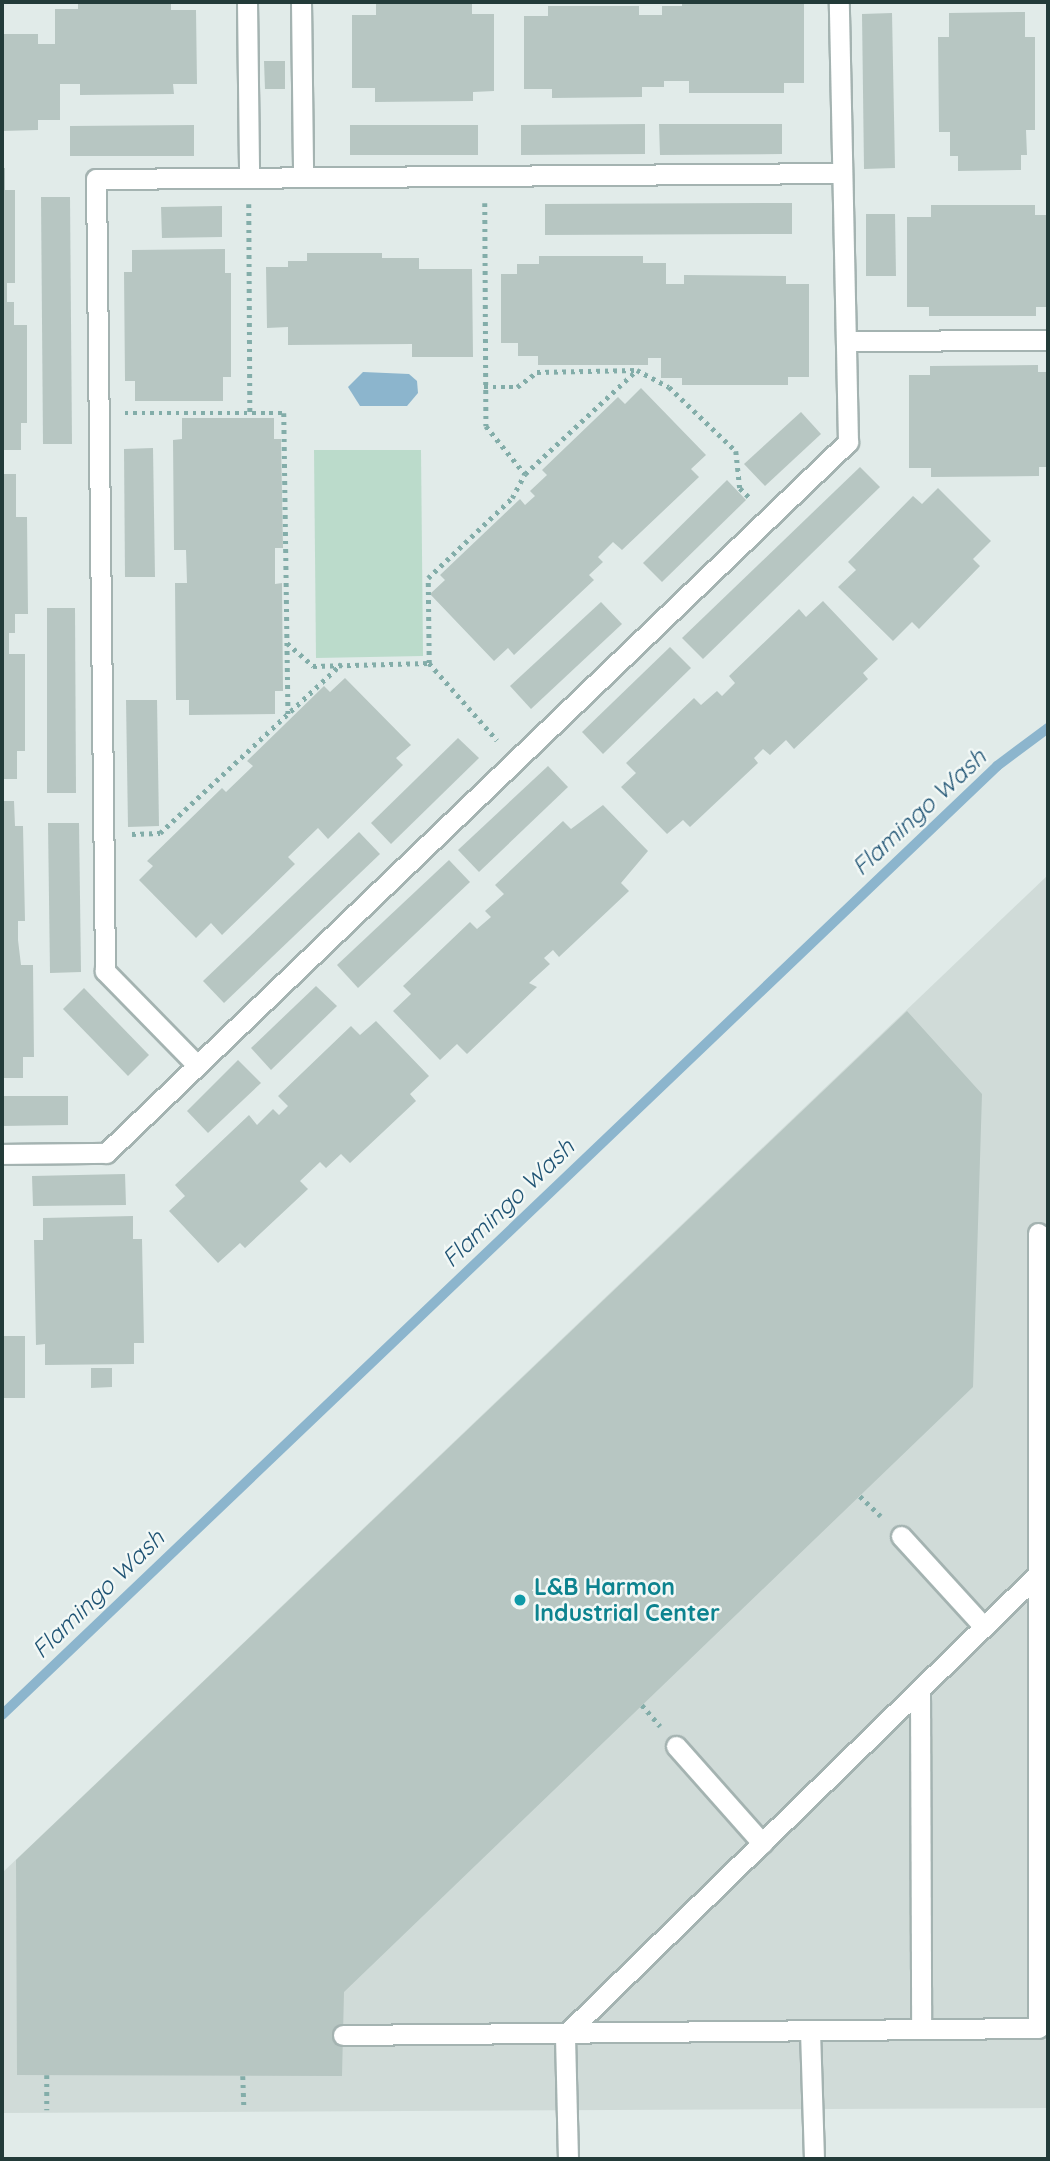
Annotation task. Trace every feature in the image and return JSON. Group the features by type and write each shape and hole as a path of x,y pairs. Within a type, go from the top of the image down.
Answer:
{"lane":[{"path":"247,2 248,177"},
{"path":"301,2 303,177"},
{"path":"2,1154 106,1153 848,442 839,2"},
{"path":"197,1065 105,971 96,179 842,173"},
{"path":"846,341 1048,340"},
{"path":"343,2035 565,2035 1038,2028 1038,1233"},
{"path":"901,1536 984,1627"},
{"path":"568,2159 565,2035 1036,1576"},
{"path":"919,1690 920,2029"},
{"path":"676,1746 762,1843"},
{"path":"810,2031 814,2159"}],"path":[{"path":"485,176 486,426 525,474"},
{"path":"248,177 250,413"},
{"path":"484,387 517,387 537,372 637,370 669,387 736,451 740,488 769,517"},
{"path":"515,761 429,663 428,578 512,498 525,474 637,370"},
{"path":"99,413 284,413 288,715"},
{"path":"287,642 313,666 429,663"},
{"path":"104,834 160,833 341,664"},
{"path":"47,2075 47,2110"},
{"path":"243,2076 244,2108"}],"shaded area":[{"path":"1048,875 1048,2108 2,2113 2,1873"}],"green space":[{"path":"314,450 421,450 423,656 316,658"}],"water":[{"path":"363,372 409,374 417,381 418,393 407,406 360,406 348,387"}],"building":[{"path":"78,2 171,2 171,10 196,10 197,84 173,84 174,94 80,95 80,84 60,84 60,120 38,120 38,130 2,131 2,34 38,34 38,44 55,44 55,9 78,9"},
{"path":"682,2 804,3 804,83 784,83 784,93 689,93 689,81 664,81 664,87 642,87 642,97 552,98 552,89 524,89 524,16 548,16 548,6 639,6 639,15 662,15 662,6 682,6"},
{"path":"376,4 472,4 472,14 494,14 494,91 473,92 473,101 375,102 375,88 352,88 352,15 376,15"},
{"path":"1025,12 1025,37 1035,37 1035,130 1026,130 1027,155 1021,155 1021,170 958,171 958,156 950,156 950,132 939,132 938,37 949,37 949,13"},
{"path":"892,13 895,168 864,169 862,14"},
{"path":"264,61 285,61 285,89 265,89"},
{"path":"645,124 645,154 521,155 521,125"},
{"path":"659,124 782,124 782,154 660,155"},
{"path":"194,125 194,156 70,156 70,126"},
{"path":"350,125 478,125 478,155 350,155"},
{"path":"2,168 5,168 5,190 15,190 15,283 7,283 7,302 14,302 14,325 27,325 27,423 21,423 21,450 2,450"},
{"path":"41,197 70,197 72,444 43,444"},
{"path":"792,203 792,234 545,235 545,204"},
{"path":"931,205 1035,205 1035,215 1048,215 1048,307 1036,307 1036,316 929,316 929,307 907,307 907,217 931,217"},
{"path":"222,206 222,237 162,238 161,207"},
{"path":"866,214 895,214 896,276 866,276"},
{"path":"225,249 225,273 231,273 231,377 223,377 223,401 135,401 135,381 125,381 124,272 132,272 132,250"},
{"path":"307,253 382,253 382,258 419,258 419,269 472,269 473,357 412,357 412,344 288,345 288,327 267,328 266,267 288,267 288,261 307,261"},
{"path":"539,256 643,256 643,263 666,263 666,284 684,284 684,275 786,276 786,284 809,284 809,377 788,377 788,385 682,385 682,378 661,378 661,358 648,358 648,365 538,365 538,356 518,356 518,343 501,343 501,274 517,274 517,264 539,264"},
{"path":"1038,365 1038,372 1048,372 1048,467 1039,467 1039,476 931,477 931,468 909,468 909,375 930,375 930,366"},
{"path":"641,388 706,455 691,469 699,477 622,550 613,542 598,557 603,562 589,575 594,580 514,655 508,648 494,661 430,594 445,580 440,575 520,499 525,505 535,496 530,491 547,475 542,470 618,397 625,404"},
{"path":"801,412 821,434 765,486 744,464"},
{"path":"182,418 274,418 274,439 281,439 283,548 275,548 275,584 282,583 283,691 275,691 275,714 189,715 189,700 176,700 175,583 187,583 186,550 174,550 173,440 182,439"},
{"path":"153,448 155,577 125,577 124,449"},
{"path":"860,467 880,487 703,659 682,638"},
{"path":"2,474 16,474 16,517 27,517 28,614 15,614 15,633 9,633 9,654 25,654 25,751 17,751 17,779 2,779"},
{"path":"727,480 746,500 662,582 643,563"},
{"path":"938,488 991,541 973,559 980,566 919,629 912,622 893,641 838,587 856,570 848,562 913,496 922,504"},
{"path":"823,601 878,659 863,673 868,679 794,749 786,740 770,755 763,749 754,758 758,763 690,827 683,820 667,834 621,787 636,773 626,763 694,698 701,705 717,691 722,696 735,683 729,676 799,609 806,617"},
{"path":"601,602 622,624 531,709 510,686"},
{"path":"47,608 75,608 76,793 47,793"},
{"path":"670,647 691,668 603,754 582,732"},
{"path":"345,678 411,745 396,758 403,765 328,839 318,828 288,857 295,864 222,935 211,923 196,938 139,880 153,866 147,861 222,788 226,792 253,766 247,761 324,686 330,692"},
{"path":"126,700 157,700 159,826 128,827"},
{"path":"458,738 479,758 391,844 371,823"},
{"path":"548,766 568,787 479,872 458,850"},
{"path":"2,801 14,801 15,826 23,826 25,921 18,921 18,940 21,965 33,965 34,1057 23,1057 23,1078 2,1078"},
{"path":"603,805 648,851 621,883 629,891 559,957 553,950 544,958 550,964 529,983 537,987 467,1054 457,1044 440,1060 393,1011 411,994 403,986 470,922 477,929 491,917 485,911 504,894 495,885 563,821 571,829"},
{"path":"48,823 79,823 81,972 50,973"},
{"path":"359,832 380,854 224,1003 203,981"},
{"path":"449,860 470,882 358,988 337,965"},
{"path":"316,986 337,1006 271,1070 251,1048"},
{"path":"84,988 149,1055 128,1076 63,1009"},
{"name":"L&B Harmon Industrial Center","path":"907,1011 982,1094 973,1387 344,1992 342,2076 17,2075 16,1860"},
{"path":"376,1021 429,1076 410,1094 416,1101 350,1163 341,1154 326,1168 320,1162 300,1181 308,1189 245,1248 240,1243 218,1263 169,1211 185,1196 175,1185 249,1115 257,1125 273,1109 279,1115 288,1106 278,1096 351,1026 360,1035"},
{"path":"238,1060 261,1083 208,1133 187,1111"},
{"path":"2,1096 68,1096 68,1125 2,1126"},
{"path":"125,1174 126,1205 33,1206 32,1176"},
{"path":"133,1216 133,1239 142,1239 144,1343 134,1343 134,1364 45,1365 45,1344 36,1345 34,1240 43,1240 43,1218"},
{"path":"2,1336 25,1336 25,1398 2,1398"},
{"path":"91,1368 112,1368 112,1387 91,1388"}],"waterway":[{"name":"Flamingo Wash","path":"2,1715 997,766 1048,728"}],"place":[{"name":"L&B Harmon Industrial Center","path":"520,1600"}]}
